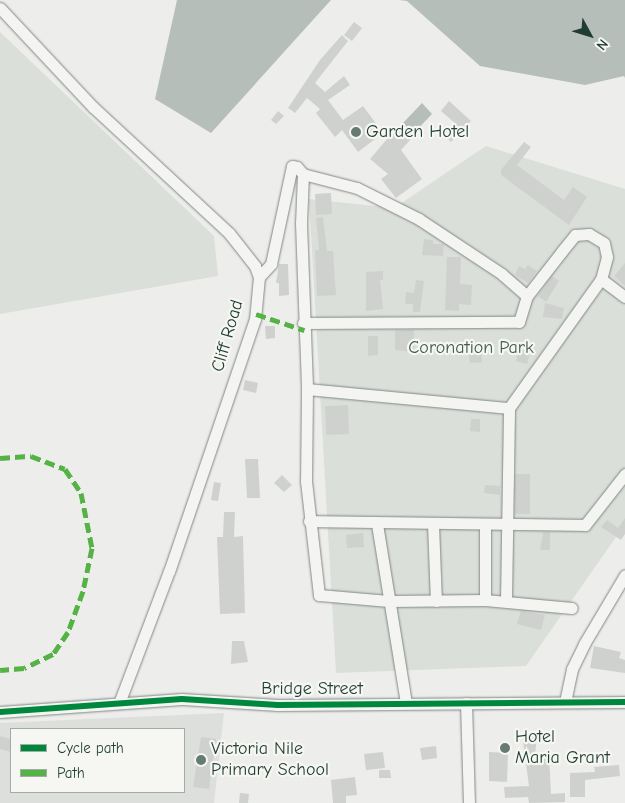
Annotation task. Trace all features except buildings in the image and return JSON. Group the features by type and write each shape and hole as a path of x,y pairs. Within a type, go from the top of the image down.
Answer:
{"street":[{"path":"0,8 92,107 229,233 255,266 259,277 271,264 292,166 297,167 303,174 357,188 419,219 502,274 528,296"},
{"path":"303,174 303,323 307,388 309,521 319,595 389,601 506,601 572,608"},
{"path":"303,323 519,322 528,296 575,235 589,234 604,243 607,257 601,279 509,408 506,601"},
{"name":"Cliff Road","path":"120,701 169,571 255,319 259,277"},
{"path":"601,279 625,297"},
{"path":"307,388 509,408"},
{"path":"309,521 377,524 585,525 625,474"},
{"path":"377,524 406,703"},
{"path":"433,524 436,601"},
{"path":"484,524 485,600"},
{"path":"565,702 572,670 584,644 625,575"},
{"name":"Bridge Street","path":"0,712 120,701 182,699 278,705 625,702"},
{"path":"466,703 469,803"}],"shaded area":[{"path":"177,0 331,0 211,133 155,99"},
{"path":"399,0 625,0 625,78 624,76 585,85 480,66 407,1"},
{"path":"422,103 432,114 413,134 403,123"},
{"name":"Victoria Nile Primary School","path":"224,713 214,803 0,803 0,723"}],"green space":[{"path":"0,32 214,236 218,276 0,314"},
{"name":"Coronation Park","path":"486,146 625,189 625,524 526,666 336,673 309,199 394,208"}],"marked path":[{"path":"256,314 304,330"},
{"path":"0,458 31,456 65,469 81,493 92,548 83,591 68,632 53,654 24,668 0,670"}],"cycle path":[{"path":"0,712 182,699 278,705 625,702"}],"place":[{"name":"Garden Hotel","path":"356,132"},
{"name":"Hotel Maria Grant","path":"505,748"},
{"name":"Victoria Nile Primary School","path":"201,760"}]}
